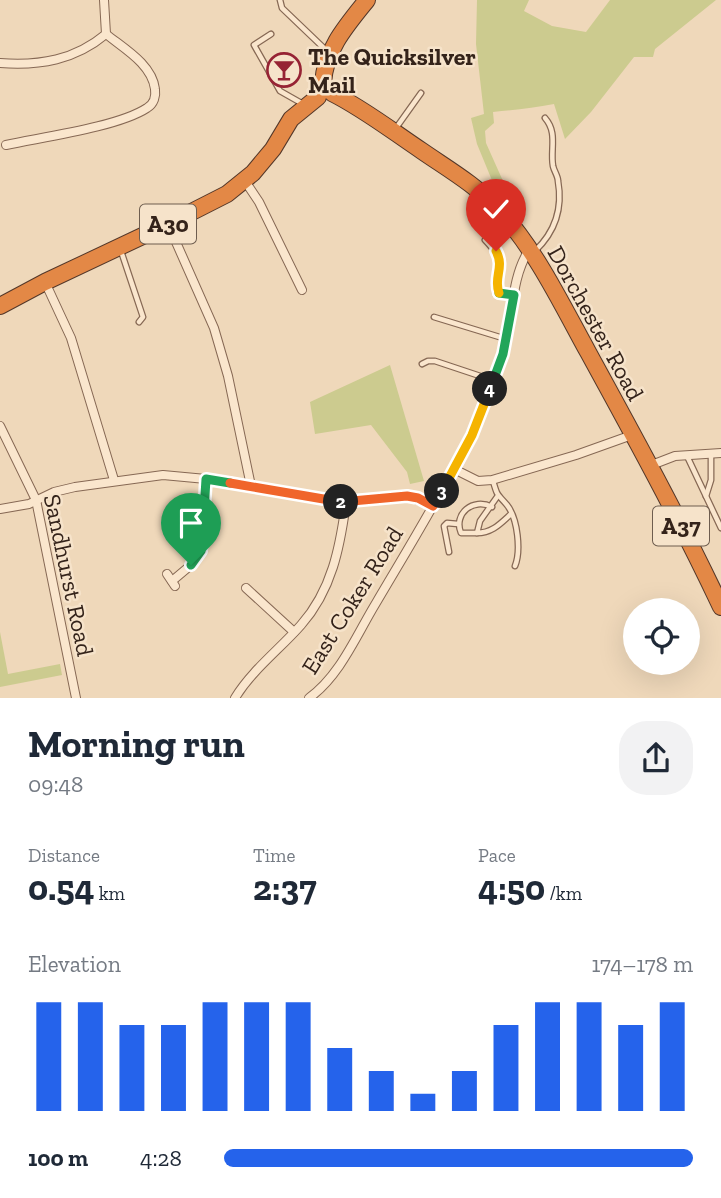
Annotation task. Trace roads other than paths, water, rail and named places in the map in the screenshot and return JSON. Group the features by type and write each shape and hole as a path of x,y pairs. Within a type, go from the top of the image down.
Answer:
{"highway":[{"path":"320,95 329,53 367,0"},
{"name":"Dorchester Road","path":"320,95 354,104 483,195 509,222 531,252 632,435 721,607"},
{"name":"A30","path":"0,306 214,202 245,181 269,155 291,119 320,95"}],"street":[{"path":"6,145 117,121 149,107 155,99 156,90 151,75 139,61 106,34 104,0"},
{"path":"0,63 28,65 66,58 91,46 106,34"},
{"path":"245,181 260,202 302,290"},
{"path":"168,224 214,328 228,376 251,486"},
{"name":"East Coker Road","path":"309,698 337,669 472,435 503,354 519,265 531,252"},
{"path":"45,282 71,338 114,480"},
{"name":"Sandhurst Road","path":"0,426 36,500 76,698"},
{"path":"454,469 478,481 493,480 632,435"},
{"path":"649,466 666,459 716,453"},
{"path":"0,509 29,504 75,487 163,475 206,479 346,503 407,496 433,506"},
{"path":"171,580 191,565 201,551 206,479"},
{"path":"235,698 318,601 333,572 346,503"},
{"path":"246,588 294,632"}],"lane":[{"path":"280,0 282,8 329,53"},
{"path":"271,34 254,45 280,91 320,95"},
{"path":"393,131 421,93"},
{"path":"531,252 554,229 559,198 558,180 553,164 552,130 545,118"},
{"path":"485,240 496,251 500,260 497,282 499,293 514,295"},
{"path":"120,246 143,317 139,322"},
{"path":"434,317 506,338"},
{"path":"422,364 435,361 493,381"},
{"path":"706,497 716,453"},
{"path":"687,455 721,528"},
{"path":"493,480 497,496 507,504 519,541 519,555 515,566"},
{"path":"477,533 480,521 497,496"},
{"path":"492,507 482,502 461,514 458,524 461,533 486,533 511,514"},
{"path":"449,552 444,526 447,523 458,524"}],"place":[{"name":"The Quicksilver Mail","path":"284,70"}]}
